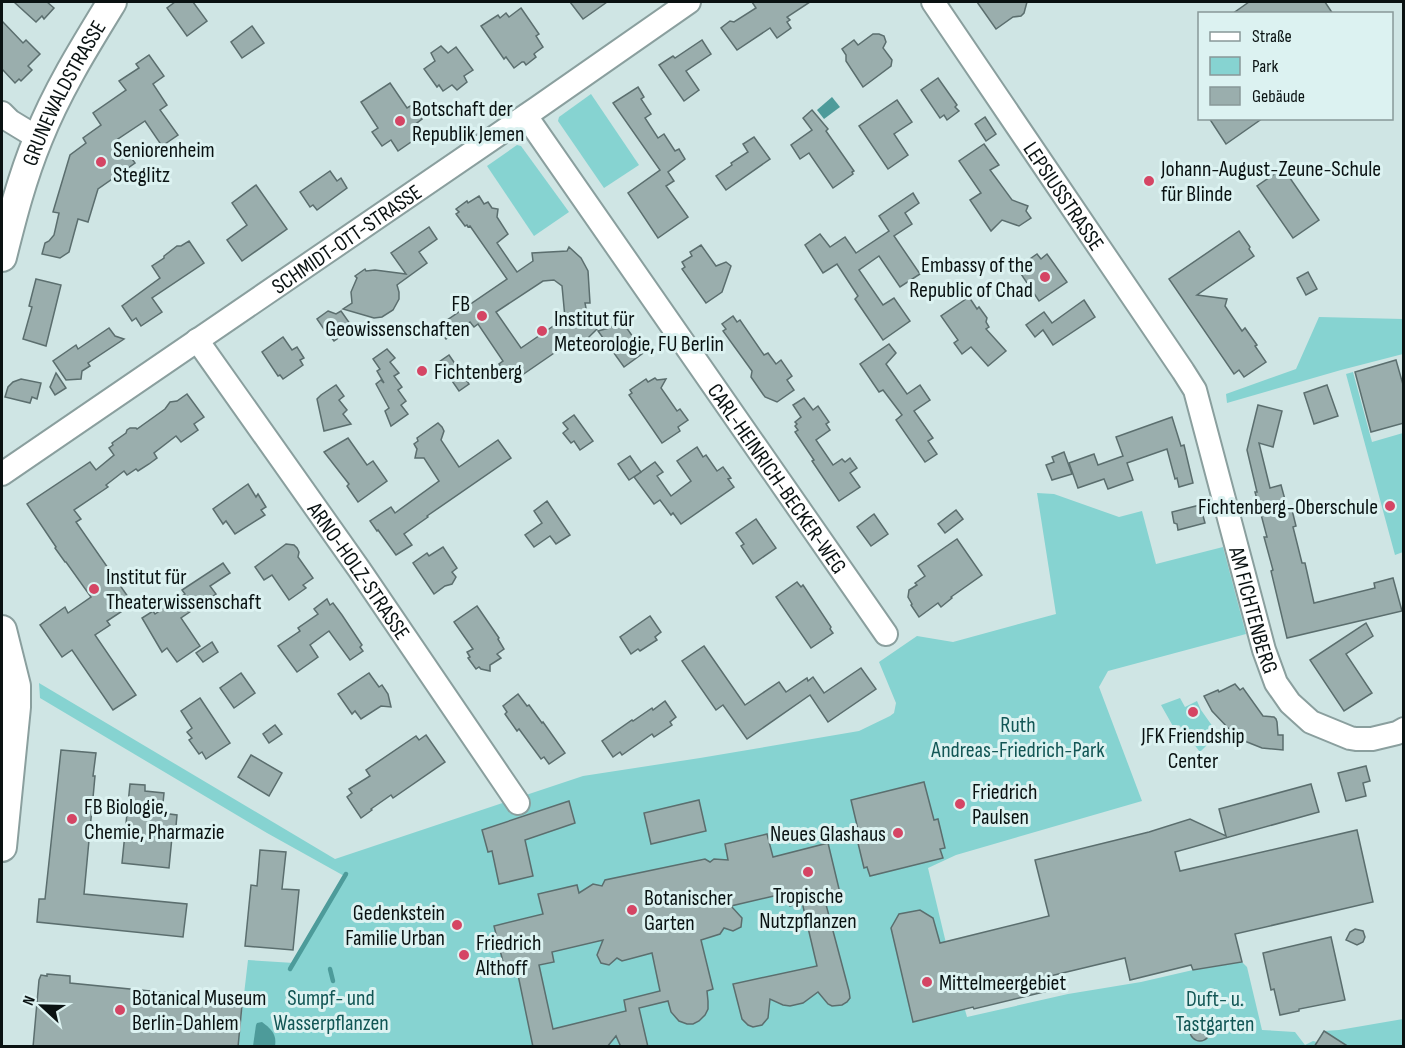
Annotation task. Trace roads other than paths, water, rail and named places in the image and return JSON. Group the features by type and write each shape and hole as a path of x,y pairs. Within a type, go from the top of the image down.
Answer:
{"main road":[{"name":"GRUNEWALDSTRASSE","path":"2,257 19,189 38,138 75,63 111,2"},
{"path":"2,630 16,686 16,707 2,847"}],"street":[{"name":"SCHMIDT-OTT-STRASSE","path":"2,474 689,2"},
{"name":"LEPSIUSSTRASSE","path":"933,2 1195,390"},
{"path":"2,113 10,121 38,138"},
{"name":"CARL-HEINRICH-BECKER-WEG","path":"526,116 886,634"},
{"name":"ARNO-HOLZ-STRASSE","path":"197,340 359,569 518,803"},
{"name":"AM FICHTENBERG","path":"1195,390 1264,650 1276,683 1290,703 1311,722 1350,738 1372,739 1404,729"}],"waterway":[{"path":"290,969 346,874"},
{"path":"330,969 333,981"}],"place":[{"name":"Botschaft der Republik Jemen","path":"400,121"},
{"name":"Seniorenheim Steglitz","path":"101,162"},
{"name":"Johann-August-Zeune-Schule für Blinde","path":"1149,181"},
{"name":"Embassy of the Republic of Chad","path":"1045,277"},
{"name":"FB Geowissenschaften","path":"482,316"},
{"name":"Institut für Meteorologie, FU Berlin","path":"542,331"},
{"name":"Fichtenberg","path":"422,371"},
{"name":"Fichtenberg-Oberschule","path":"1390,506"},
{"name":"Institut für Theaterwissenschaft","path":"94,589"},
{"name":"JFK Friendship Center","path":"1193,712"},
{"name":"Friedrich Paulsen","path":"960,804"},
{"name":"FB Biologie, Chemie, Pharmazie","path":"72,819"},
{"name":"Neues Glashaus","path":"898,833"},
{"name":"Tropische Nutzpflanzen","path":"808,872"},
{"name":"Botanischer Garten","path":"632,910"},
{"name":"Gedenkstein Familie Urban","path":"457,925"},
{"name":"Friedrich Althoff","path":"464,955"},
{"name":"Mittelmeergebiet","path":"927,982"},
{"name":"Botanical Museum Berlin-Dahlem","path":"120,1010"}],"park label":[{"name":"Ruth Andreas-Friedrich-Park","path":"1018,736"},
{"name":"Sumpf- und Wasserpflanzen","path":"331,1010"},
{"name":"Duft- u. Tastgarten","path":"1215,1010"}]}
